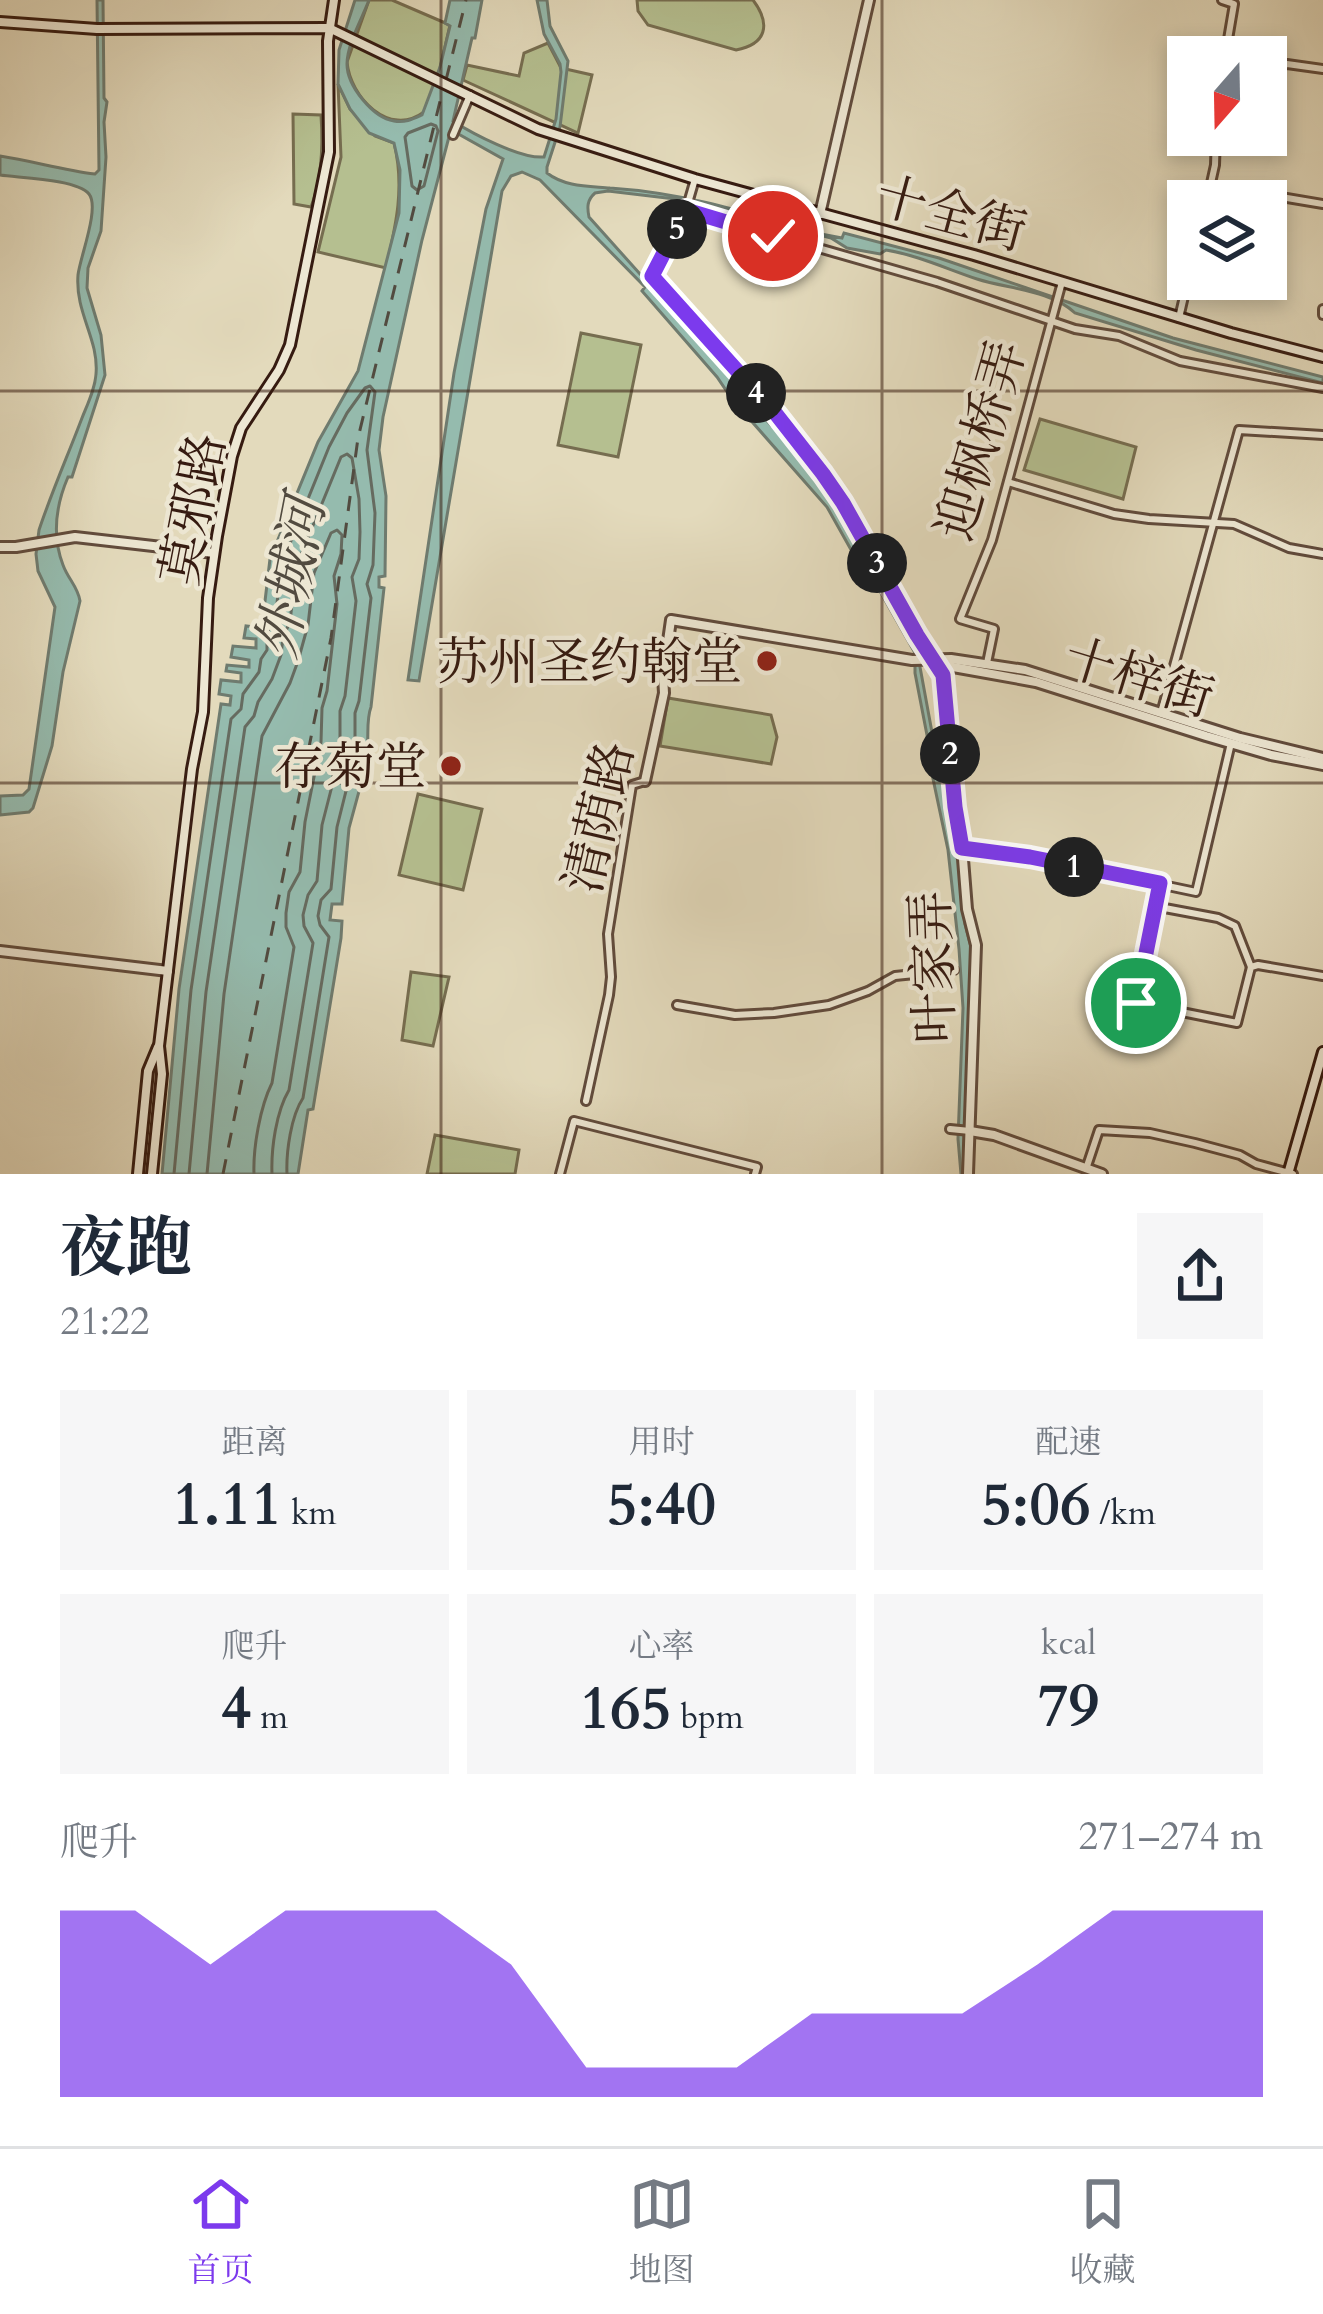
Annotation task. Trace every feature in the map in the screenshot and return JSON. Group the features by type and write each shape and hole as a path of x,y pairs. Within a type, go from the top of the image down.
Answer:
{"main road":[{"name":"莫邪路","path":"152,1174 162,1074 159,1046 202,712 214,553 241,428 290,345 329,152 329,28 334,0"},
{"path":"820,214 869,0"},
{"path":"0,22 102,29 329,28"},
{"name":"十全街","path":"329,28 555,136 1323,357"},
{"path":"0,547 75,537 214,553"},
{"name":"十梓街","path":"671,620 1036,682 1323,761"},
{"name":"清荫路","path":"645,781 664,693 671,620"},
{"name":"十梓街","path":"923,661 987,663 1045,676 1160,718"},
{"name":"叶家弄","path":"923,661 943,675 967,909 976,945 961,1130 968,1174"},
{"path":"0,951 168,971"},
{"name":"莫邪路","path":"138,1174 148,1072 159,1046"},
{"path":"1291,1173 1323,1052"},
{"path":"1291,1173 1323,1071"},
{"path":"961,1130 994,1135 1102,1174"}],"street":[{"path":"1222,0 1234,4 1229,36"},
{"path":"1287,64 1323,69"},
{"path":"453,135 468,94"},
{"path":"694,179 688,202 652,276 776,414 823,474 843,503 923,661"},
{"path":"1287,198 1323,204"},
{"path":"688,202 815,249 937,282 1075,329 1119,336 1180,361 1323,388"},
{"name":"迎枫桥弄","path":"987,663 994,629 960,619 992,540 1062,282"},
{"path":"1179,317 1183,300"},
{"path":"1160,718 1239,430 1323,435"},
{"path":"1008,482 1114,514 1234,524 1289,548 1323,554"},
{"path":"962,848 1030,857 1196,892 1232,739"},
{"name":"清荫路","path":"586,1101 609,995 608,934 632,785 645,781"},
{"path":"1154,906 1218,918 1235,926 1251,967 1237,1023 1136,1003 1154,906 1160,883"},
{"path":"1251,967 1323,976"},
{"path":"677,1005 735,1015 774,1013 829,1005 895,976 954,970"},
{"path":"560,1174 574,1121 756,1170"},
{"path":"1086,1169 1099,1130 1150,1133 1196,1143 1291,1173"}],"green space":[{"path":"369,0 392,0 450,25 424,112 411,119 385,117 374,110 350,75 347,62"},
{"path":"637,0 753,0 763,32 754,43 736,50 648,25"},
{"path":"548,43 561,68 592,75 578,133 463,80 467,65 519,76 524,53"},
{"path":"338,84 350,109 375,136 394,143 399,191 386,268 318,252 341,157"},
{"path":"293,114 321,115 321,161 311,207 294,204"},
{"path":"581,333 641,345 618,457 558,445"},
{"path":"1040,419 1136,447 1123,499 1024,470"},
{"path":"668,698 771,715 777,737 771,764 660,746"},
{"path":"418,794 482,809 463,890 399,875"},
{"path":"411,972 449,977 433,1046 402,1040"},
{"path":"435,1135 519,1150 515,1174 427,1174"}],"water":[{"path":"97,0 103,0 106,157 101,231 88,268 87,288 101,335 105,375 72,477 64,488 57,521 60,554 80,601 52,746 33,808 0,815 0,796 23,795 29,789 55,607 38,571 39,530 91,396 96,361 78,289 92,210 89,194 61,182 0,175 0,156 95,174 99,170"},
{"name":"外城河","path":"355,0 369,0 349,48 348,73 363,100 386,119 402,121 422,115 450,26 445,23 450,0 482,0 453,121 510,150 544,157 556,119 561,72 544,34 537,0 547,0 550,26 568,61 560,127 547,167 554,178 691,199 842,238 844,233 939,258 1173,338 1323,377 1323,383 1196,350 1075,313 1042,295 909,255 847,248 831,238 692,201 608,191 595,193 589,201 589,217 694,329 749,394 746,398 771,425 778,421 792,437 832,493 922,646 920,667 938,765 959,841 971,947 967,1174 961,1174 958,1139 963,1008 959,949 948,850 915,653 827,507 642,291 645,287 540,180 522,172 511,176 502,191 419,681 408,680 454,373 486,209 503,159 453,131 422,240 383,417 379,450 386,496 385,576 379,577 379,587 384,588 367,751 349,828 342,904 332,904 330,920 342,921 341,938 298,1174 162,1174 179,989 221,704 230,705 231,696 219,694 221,680 241,682 241,673 226,671 227,665 249,667 249,660 231,657 233,646 256,648 256,639 244,638 246,626 255,627 263,618 270,559 318,442 358,371 399,213 400,170 394,143 369,133 338,84 339,50"}],"ferry route":[{"path":"446,80 466,0"},
{"path":"223,1174 331,638 358,438 443,89"}],"place":[{"name":"苏州圣约翰堂","path":"767,661"},
{"name":"存菊堂","path":"451,766"}],"route":[{"path":"773,236 686,210 652,276 776,414 823,474 943,675 962,848 1160,883 1136,1003"}]}
